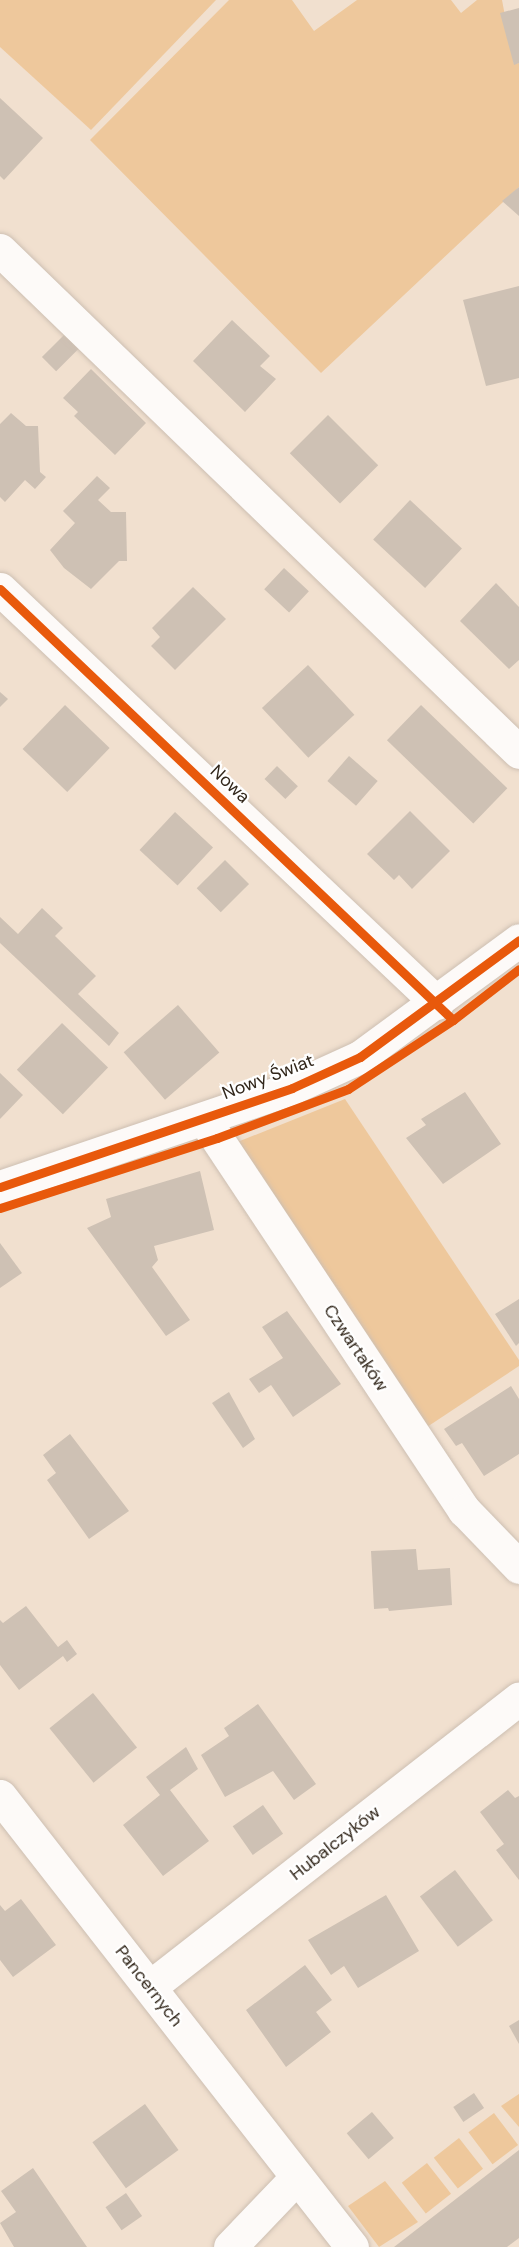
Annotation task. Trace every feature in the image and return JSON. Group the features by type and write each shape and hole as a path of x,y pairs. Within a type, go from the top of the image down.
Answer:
{"street":[{"path":"0,250 519,752"},
{"name":"Nowa","path":"0,589 437,1003"},
{"name":"Nowy Świat","path":"0,1187 292,1088 360,1057 437,1003 519,940"},
{"name":"Czwartaków","path":"204,1119 465,1510 519,1567"},
{"name":"Hubalczyków","path":"151,1986 519,1699"},
{"name":"Pancernych","path":"0,1796 151,1986 352,2247"},
{"path":"230,2247 297,2177"}],"shaded area":[{"path":"0,0 216,0 91,130 0,47"},
{"path":"229,0 292,0 314,31 357,0 451,0 461,13 477,0 502,0 514,64 519,63 519,187 321,373 90,140"},
{"path":"345,1099 519,1360 519,1366 427,1427 235,1143"},
{"path":"519,2094 519,2127 501,2106"},
{"path":"494,2113 518,2145 493,2164 468,2132"},
{"path":"459,2138 483,2169 458,2188 434,2158"},
{"path":"427,2163 451,2194 426,2213 402,2183"},
{"path":"385,2181 418,2222 379,2247 348,2206"}],"building":[{"path":"519,8 519,63 514,65 500,13"},
{"path":"0,98 43,138 4,180 0,176"},
{"path":"519,187 519,216 502,201"},
{"path":"519,286 519,378 486,386 463,300"},
{"path":"232,320 270,356 260,366 276,379 245,412 193,361"},
{"path":"66,333 80,347 56,371 42,357"},
{"path":"91,369 146,423 115,455 74,416 78,412 63,398"},
{"path":"11,413 26,426 38,426 40,472 46,477 35,489 25,480 5,502 0,497 0,424"},
{"path":"328,415 378,465 340,503 290,453"},
{"path":"97,476 110,488 98,500 111,512 126,512 127,561 119,561 91,589 64,568 50,550 75,523 63,511"},
{"path":"410,500 462,548 425,588 373,539"},
{"path":"284,568 309,591 289,612 264,589"},
{"path":"496,583 519,607 519,660 509,669 460,621"},
{"path":"193,587 226,619 175,670 151,646 160,637 152,628"},
{"path":"308,665 354,715 308,758 262,708"},
{"path":"0,692 8,699 0,707"},
{"path":"65,705 110,748 67,792 23,749"},
{"path":"421,705 507,788 473,824 387,740"},
{"path":"349,756 378,781 356,806 327,781"},
{"path":"277,766 298,786 285,799 264,779"},
{"path":"410,811 450,851 412,889 399,875 394,880 367,854"},
{"path":"175,812 213,847 178,885 140,850"},
{"path":"225,860 249,884 221,912 197,888"},
{"path":"42,908 63,928 55,936 96,976 78,994 119,1033 109,1046 0,943 0,917 18,934"},
{"path":"178,1005 219,1053 165,1100 124,1052"},
{"path":"62,1023 108,1067 63,1114 17,1070"},
{"path":"0,1073 23,1095 0,1119"},
{"path":"465,1092 501,1144 443,1184 406,1138 426,1125 421,1119"},
{"path":"200,1171 214,1230 154,1246 158,1260 152,1267 190,1320 166,1336 87,1228 111,1217 106,1199"},
{"path":"0,1243 22,1273 0,1288"},
{"path":"519,1299 519,1343 516,1346 495,1314"},
{"path":"287,1311 341,1384 293,1417 271,1385 259,1393 249,1379 283,1358 262,1327"},
{"path":"511,1386 519,1399 519,1454 484,1476 462,1443 456,1446 444,1429"},
{"path":"229,1392 255,1439 243,1448 212,1403"},
{"path":"70,1434 129,1511 89,1539 47,1480 56,1473 43,1455"},
{"path":"416,1549 418,1570 450,1568 452,1605 389,1611 388,1608 374,1609 371,1551"},
{"path":"26,1606 58,1647 67,1640 77,1654 67,1662 63,1656 19,1690 0,1665 0,1620 3,1623"},
{"path":"93,1693 137,1747 94,1783 49,1728"},
{"path":"258,1704 316,1784 294,1800 273,1771 225,1797 201,1755 229,1736 224,1728"},
{"path":"186,1747 198,1769 170,1790 209,1841 163,1876 123,1825 160,1795 146,1777"},
{"path":"508,1790 515,1798 519,1796 519,1880 496,1850 504,1844 480,1812"},
{"path":"263,1805 283,1834 253,1855 233,1826"},
{"path":"455,1870 493,1920 458,1947 420,1896"},
{"path":"386,1895 419,1951 358,1988 344,1966 331,1975 308,1940"},
{"path":"21,1899 56,1945 13,1977 0,1960 0,1905 5,1911"},
{"path":"305,1965 332,2000 316,2012 331,2032 286,2067 246,2010"},
{"path":"519,2020 519,2044 509,2026"},
{"path":"474,2093 484,2108 463,2122 453,2107"},
{"path":"145,2104 179,2150 126,2188 92,2142"},
{"path":"372,2112 394,2138 369,2159 347,2133"},
{"path":"519,2150 519,2238 507,2247 394,2247"},
{"path":"33,2168 87,2247 14,2247 0,2223 16,2212 1,2191"},
{"path":"126,2193 142,2216 122,2230 106,2207"}],"cycle path":[{"path":"0,589 453,1020"},
{"path":"0,1187 292,1088 360,1057 519,940"},
{"path":"0,1208 217,1138 348,1089 453,1020 519,969"}]}
